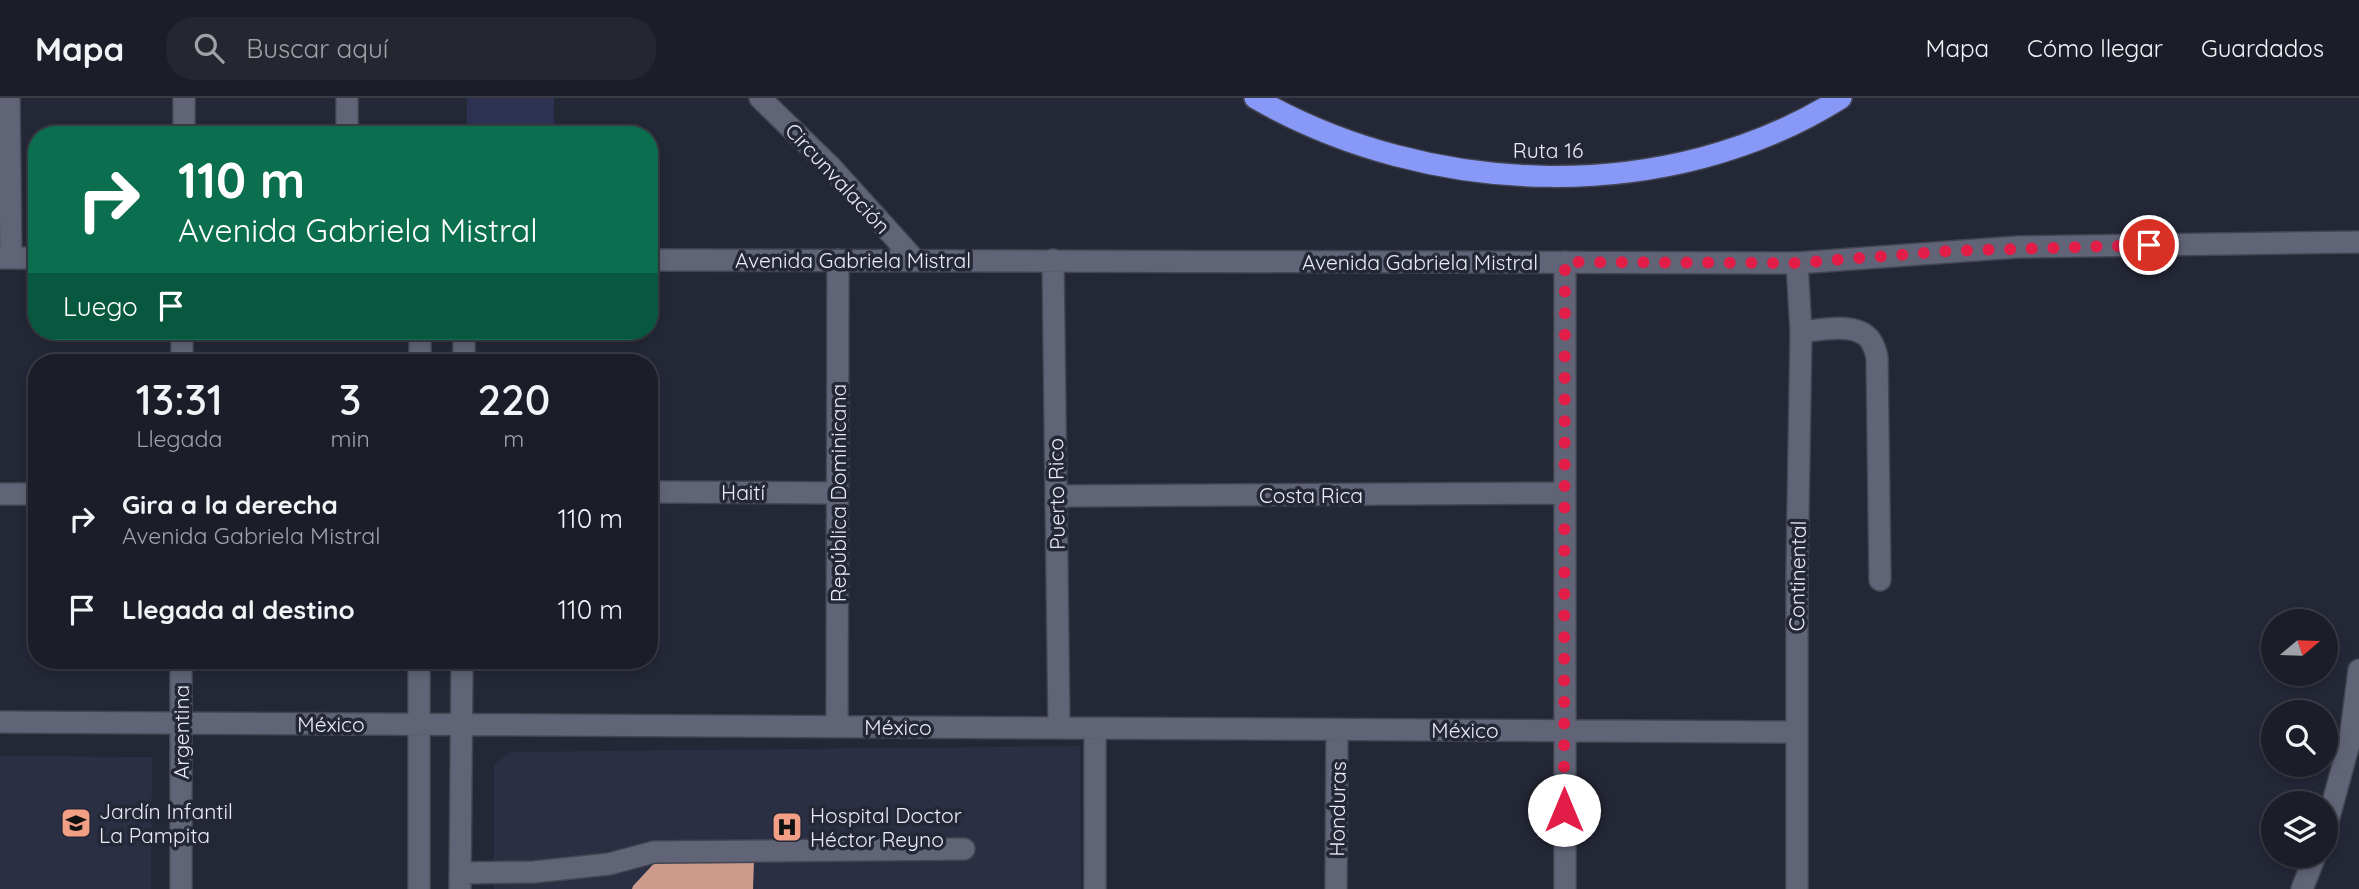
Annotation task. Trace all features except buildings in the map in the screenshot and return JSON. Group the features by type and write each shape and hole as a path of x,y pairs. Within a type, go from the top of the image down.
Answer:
{"highway":[{"name":"Ruta 16","path":"1255,98 1321,131 1371,149 1423,163 1477,173 1523,177 1616,173 1707,155 1784,127 1841,98"}],"street":[{"path":"9,98 5,258 28,258"},
{"path":"184,98 184,126"},
{"path":"347,98 347,126"},
{"name":"Circunvalación","path":"760,98 831,167 915,260"},
{"name":"Avenida Gabriela Mistral","path":"658,260 1797,263 2018,247 2359,242"},
{"name":"República Dominicana","path":"837,727 838,260"},
{"name":"Puerto Rico","path":"1054,260 1059,728"},
{"path":"1564,889 1565,262"},
{"name":"Continental","path":"1797,263 1801,332 1796,732 1797,889"},
{"path":"1801,332 1851,329 1863,333 1871,341 1877,357 1880,580"},
{"name":"Haití","path":"658,492 837,493"},
{"name":"Costa Rica","path":"1057,496 1565,493"},
{"path":"0,494 28,494"},
{"name":"Argentina","path":"181,669 181,889"},
{"path":"419,669 419,889"},
{"path":"462,669 460,881 534,881 654,852 964,849"},
{"path":"2338,791 2354,740 2359,670"},
{"name":"México","path":"0,722 1796,732"},
{"path":"1095,728 1095,889"},
{"name":"Honduras","path":"1336,889 1337,730"},
{"path":"2302,889 2310,868"}],"shaded area":[{"path":"467,98 554,98 554,126 467,126"},
{"name":"Hospital Doctor Héctor Reyno","path":"1080,746 1081,889 494,889 494,765 510,752"},
{"name":"Jardín Infantil La Pampita","path":"0,756 152,757 151,889 0,889"}],"place":[{"name":"Jardín Infantil La Pampita","path":"76,823"},
{"name":"Hospital Doctor Héctor Reyno","path":"787,827"}],"route":[{"path":"1564,810 1565,262 1797,263 2018,247 2149,245"}]}
